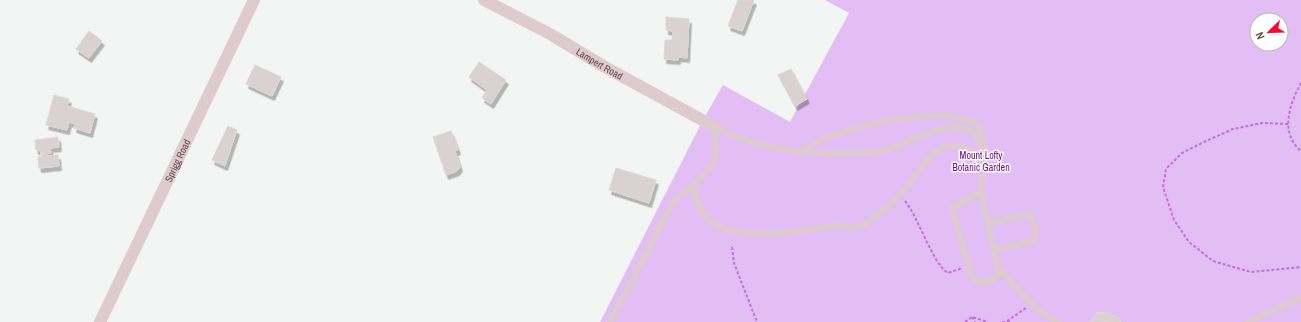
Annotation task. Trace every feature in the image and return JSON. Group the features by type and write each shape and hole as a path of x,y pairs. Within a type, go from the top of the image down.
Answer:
{"street":[{"name":"Sprigg Road","path":"100,322 254,0"},
{"name":"Lampert Road","path":"484,0 550,34 605,67 715,127"}],"lane":[{"path":"801,152 826,138 878,123 942,115 954,116 971,121 980,128 984,152 981,192 999,274 992,280 982,283 972,277 952,208 981,192"},
{"path":"610,322 674,200 693,186 709,170 714,161 716,148 715,127 748,141 773,148 830,154 870,153 936,131 964,128 975,134 984,152"},
{"path":"693,186 698,206 713,223 738,231 759,233 788,232 839,225 846,228 855,228 875,215 900,193 931,156 946,147 961,147 983,161"},
{"path":"988,223 1030,214 1035,230 1033,241 994,250"},
{"path":"998,266 1032,302 1058,322"},
{"path":"1248,322 1301,298"}],"path":[{"path":"1301,83 1289,107 1288,124 1292,139 1301,151"},
{"path":"1288,124 1262,123 1233,129 1182,153 1166,169 1163,187 1165,198 1178,225 1189,242 1213,261 1251,272 1301,267"},
{"path":"900,193 913,211 928,244 943,270 948,273 968,266"},
{"path":"732,247 734,263 757,322"},
{"path":"1002,322 1008,321 1032,302"},
{"path":"965,322 972,317"},
{"path":"972,317 975,322"},
{"path":"972,317 988,322"}],"green space":[{"name":"Mount Lofty Botanic Garden","path":"825,0 1301,0 1301,322 600,322 703,120 723,85 790,122 849,13"}],"building":[{"path":"738,0 754,0 742,31 728,26"},
{"path":"666,17 689,19 687,58 678,57 678,60 664,59 665,40 672,40 673,31 666,30"},
{"path":"89,31 102,41 89,58 76,49"},
{"path":"479,62 506,80 491,104 482,98 487,90 469,77"},
{"path":"255,65 281,77 272,96 246,84"},
{"path":"791,69 807,99 795,106 778,75"},
{"path":"54,95 69,99 67,106 95,114 90,133 74,128 75,124 69,122 67,130 46,125"},
{"path":"228,126 237,130 225,166 212,160"},
{"path":"451,131 458,150 455,151 460,167 457,171 446,175 433,137"},
{"path":"58,137 59,147 50,148 51,153 41,155 40,150 36,150 35,140"},
{"path":"58,155 59,166 39,168 38,157"},
{"path":"616,168 656,180 649,203 609,190"},
{"path":"1098,312 1108,313 1119,318 1121,322 1090,321"}]}
